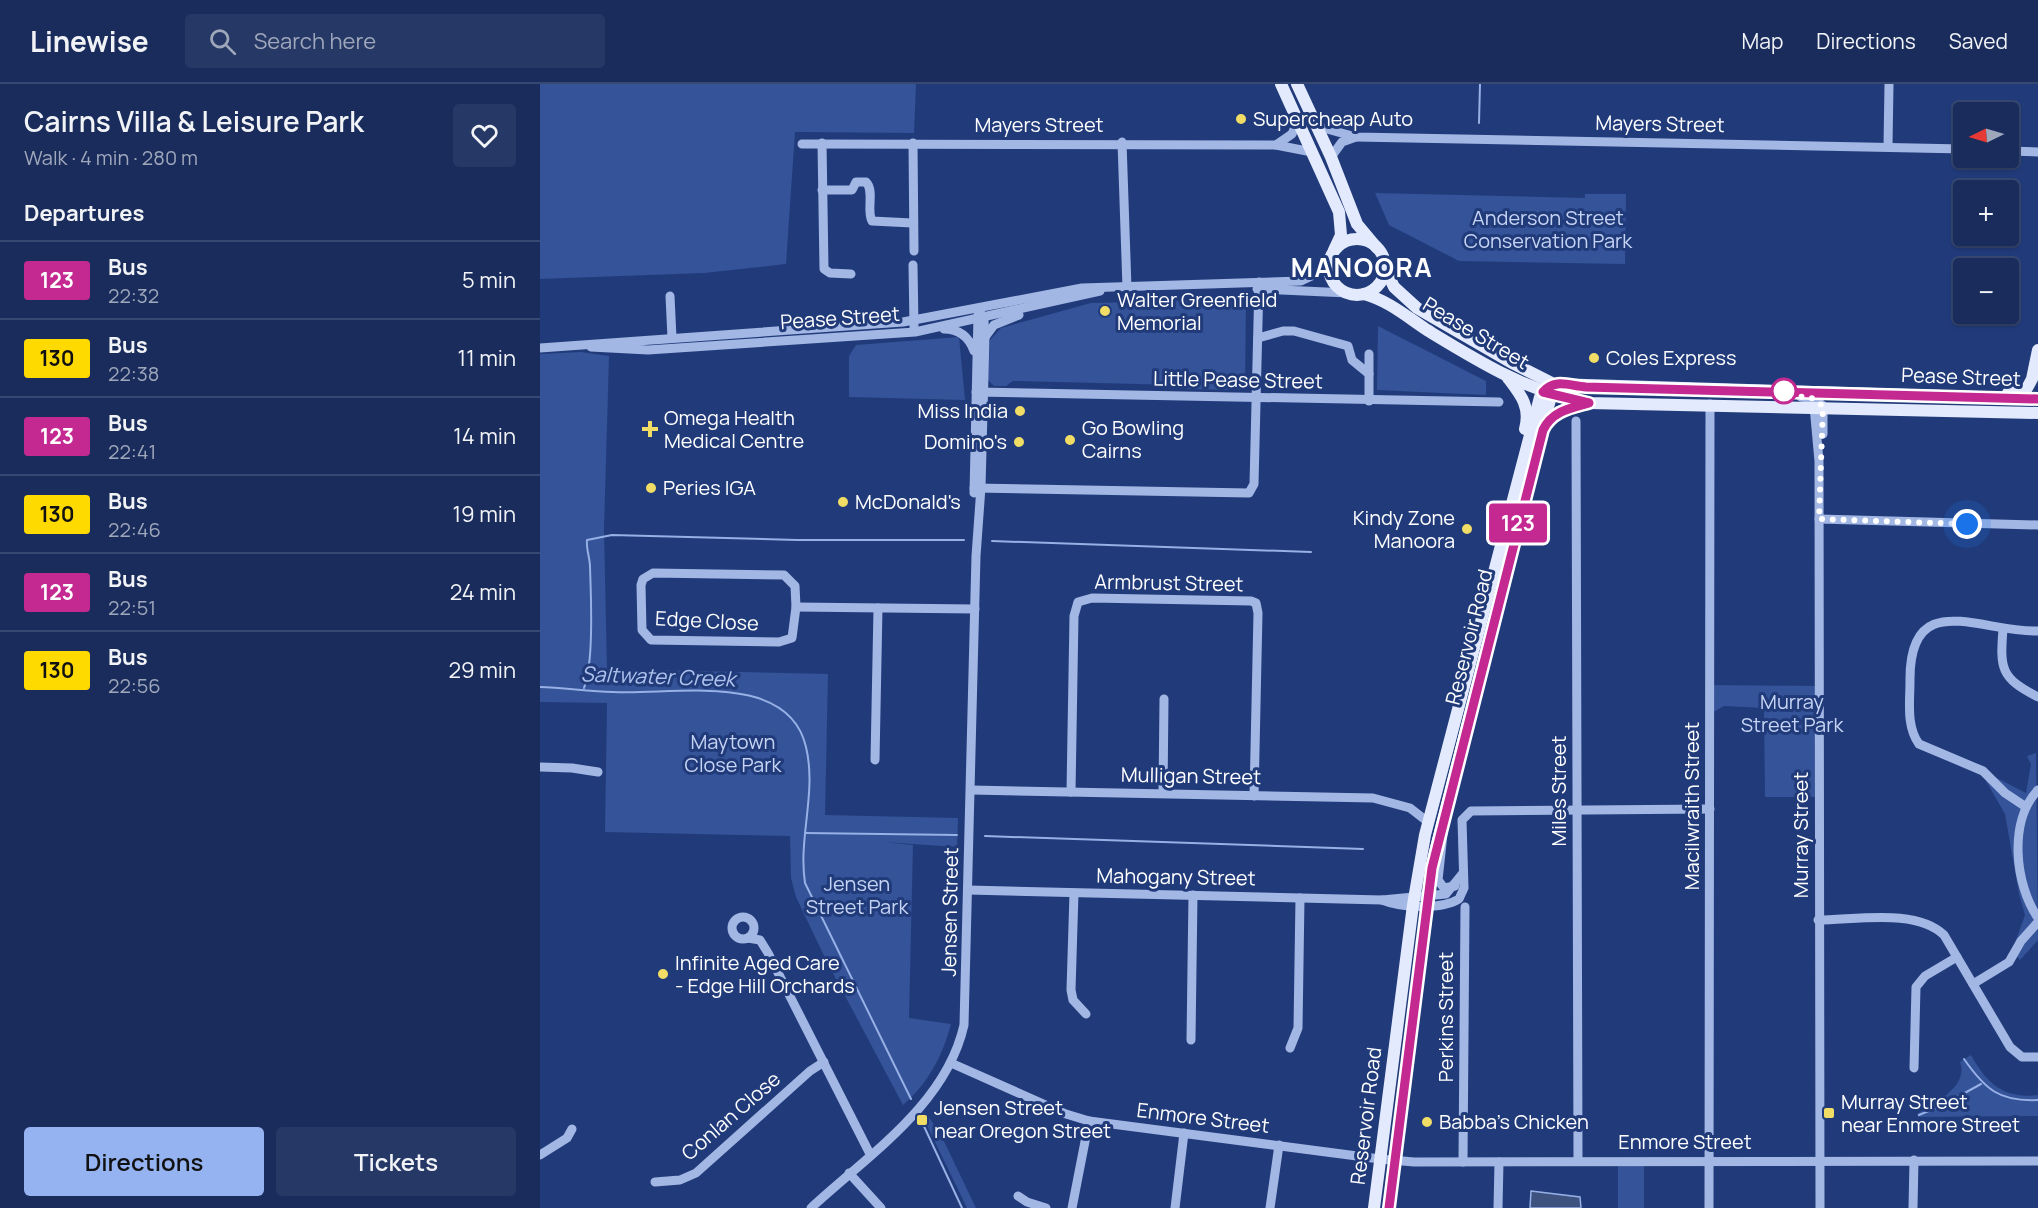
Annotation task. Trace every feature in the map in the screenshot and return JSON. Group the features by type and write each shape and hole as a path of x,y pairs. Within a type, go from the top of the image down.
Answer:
{"main road":[{"path":"1281,84 1340,214 1341,237 1332,254 1329,271 1332,279 1348,294 1364,294 1379,284 1384,266 1377,248 1357,224 1331,157 1296,84"},
{"path":"1332,254 1345,242 1355,239 1368,242 1377,248"},
{"name":"Pease Street","path":"1384,266 1394,287 1418,308 1514,364 1550,391 1743,390 2038,399"},
{"name":"Pease Street","path":"1364,294 1391,304 1426,329 1507,376 1589,403 1903,405 2038,413"},
{"path":"1951,398 1975,392 2012,393 2026,390 2032,378 2038,350"},
{"path":"1507,376 1524,400 1528,414 1514,468 1515,493"},
{"name":"Reservoir Road","path":"1389,1208 1427,901 1442,822 1543,430 1550,391"},
{"name":"Reservoir Road","path":"1374,1208 1413,901 1431,806 1515,493 1550,391"},
{"path":"1828,392 1836,400 1903,405 2038,406"},
{"path":"1892,394 1903,405"},
{"path":"1543,430 1558,412 1589,403"}],"street":[{"path":"1888,146 1889,84"},
{"path":"1276,145 1292,134 1298,120"},
{"name":"Mayers Street","path":"1316,126 1331,132 1356,137 1953,149"},
{"path":"1331,157 1342,142 1356,137"},
{"path":"1122,142 1127,288"},
{"name":"Mayers Street","path":"802,144 1122,142 1276,145 1312,152"},
{"path":"822,143 824,269 830,273 850,274"},
{"path":"913,143 914,251"},
{"path":"2019,151 2038,152"},
{"path":"822,190 852,190 856,182 866,182 870,186 869,215 872,221 912,223"},
{"name":"Pease Street","path":"569,346 648,350 915,332 938,329 980,315 1082,288 1259,285 1306,280 1321,270 1332,254"},
{"path":"914,265 915,332"},
{"path":"978,488 1249,493 1254,484 1259,285"},
{"name":"Pease Street","path":"1259,285 1348,294"},
{"name":"Pease Street","path":"540,348 980,315 1041,306 1108,288"},
{"path":"670,296 672,338"},
{"path":"985,337 998,322 1041,306"},
{"name":"Jensen Street","path":"811,1208 925,1102 951,1063 962,1036 965,1016 980,392 985,337 980,315"},
{"name":"Jensen Street","path":"980,315 976,356 980,392"},
{"path":"938,329 953,329 962,334 970,341 976,356"},
{"path":"1258,338 1287,330 1329,339 1348,346 1352,360 1369,374"},
{"path":"1369,400 1370,354"},
{"path":"1743,390 1767,396 1810,397 1818,406"},
{"name":"Little Pease Street","path":"980,392 1499,402"},
{"name":"Macilwraith Street","path":"1709,1208 1710,404"},
{"name":"Murray Street","path":"1818,406 1820,1208"},
{"name":"Miles Street","path":"1576,422 1578,1160"},
{"path":"1819,519 2038,525"},
{"name":"Edge Close","path":"653,573 784,575 795,586 796,607 794,633 787,642 651,640 642,630 641,585 643,579 653,573"},
{"name":"Armbrust Street","path":"1071,792 1074,616 1078,602 1092,598 1246,601 1256,603 1258,613 1254,796"},
{"path":"796,607 975,609"},
{"path":"875,760 878,608"},
{"path":"2026,807 2005,792 1983,771 1926,749 1913,736 1911,658 1921,633 1929,626 1946,620 2003,629 2038,631"},
{"path":"2003,629 2001,654 2006,676 2020,688 2038,697"},
{"path":"1162,793 1164,699"},
{"path":"540,767 598,772"},
{"name":"Mulligan Street","path":"971,790 1373,798 1410,808 1431,806"},
{"path":"2038,790 2026,807 2019,836 2017,866 2038,918"},
{"name":"Mulligan Street","path":"1410,808 1428,822"},
{"path":"1427,901 1449,903 1459,899 1464,888 1462,823 1468,812 1710,809"},
{"path":"1442,822 1444,841 1438,880 1444,888 1455,886"},
{"path":"1427,901 1446,894 1455,886 1462,873"},
{"name":"Mahogany Street","path":"968,890 1427,901"},
{"path":"1074,893 1071,990 1073,1000 1086,1014"},
{"path":"1191,1040 1193,895"},
{"path":"1290,1048 1298,1028 1300,898"},
{"name":"Perkins Street","path":"1463,1162 1465,907"},
{"path":"763,943 754,938 736,937 732,925 741,918 752,923 794,999 870,1154"},
{"path":"1818,920 1912,919 1925,922 1944,936 2017,1055 2038,1057"},
{"path":"1973,984 2009,962 2021,941 2038,922"},
{"path":"748,938 753,932 752,923"},
{"path":"1914,1068 1916,987 1925,976 1957,957"},
{"name":"Conlan Close","path":"655,1182 680,1180 696,1173 807,1074 824,1062"},
{"name":"Enmore Street","path":"951,1063 1066,1114 1089,1121 1380,1160 1463,1162 2038,1161"},
{"path":"1072,1208 1089,1121"},
{"path":"540,1155 567,1138 572,1129"},
{"path":"1175,1208 1184,1133"},
{"path":"1270,1208 1279,1145"},
{"path":"1913,1208 1914,1160"},
{"path":"1498,1208 1499,1162"},
{"path":"849,1173 881,1208"},
{"path":"1018,1196 1027,1202 1046,1208"}],"green space":[{"path":"540,84 916,84 914,133 795,132 786,264 704,273 540,279"},
{"name":"Anderson Street Conservation Park","path":"1375,193 1585,198 1585,194 1626,194 1625,264 1459,261 1389,225"},
{"path":"1246,299 1245,390 1183,389 1178,385 1013,381 1006,386 994,386 988,380 990,340 1001,328 1091,303"},
{"path":"1378,326 1486,381 1486,395 1377,390"},
{"path":"959,337 965,400 849,397 849,356 856,345"},
{"path":"581,352 609,356 604,530 607,669 828,674 825,815 958,818 957,847 883,842 913,845 909,1018 951,1024 944,1047 933,1068 920,1088 903,1105 826,960 796,897 791,878 790,836 605,832 607,703 540,702 540,354"},
{"name":"Murray Street Park","path":"1710,685 1819,686 1819,797 1765,797 1764,708 1724,706 1710,714"},
{"path":"2036,753 2038,940 2020,960 2012,951 2025,915 2019,894 2005,814 1986,781 1993,776 2026,793 2031,764 2027,756"},
{"path":"1971,1055 1983,1074 2006,1092 2015,1095 2038,1095 2038,1116 1918,1117 1917,1114 1955,1087 1961,1071 1960,1062"},
{"path":"925,1112 940,1133 976,1208 967,1208 923,1117"},
{"path":"1618,1160 1644,1161 1644,1208 1618,1208"}],"shaded area":[{"path":"1531,1191 1580,1197 1581,1208 1530,1208"}],"waterway":[{"path":"1479,123 1480,84"},
{"path":"584,688 589,662 591,629 587,540 612,535 797,540 964,540"},
{"path":"992,541 1311,552"},
{"name":"Saltwater Creek","path":"540,687 613,692 724,692 752,696 776,706 795,722 806,747 809,764 810,781 803,866 805,883 911,1099"},
{"path":"805,833 957,835"},
{"path":"985,836 1363,849"},
{"path":"1964,1059 1986,1086 1994,1092 2013,1099 2038,1100"},
{"path":"1919,1115 1981,1084"},
{"name":"Saltwater Creek","path":"922,1122 962,1208"}],"bus line":[{"name":"123","path":"1389,1208 1428,896 1442,822 1543,430 1558,412 1589,403 1543,392 1549,386 1560,383 1586,387 2038,399"}],"place":[{"name":"Supercheap Auto","path":"1241,119"},
{"name":"Walter Greenfield Memorial","path":"1105,311"},
{"name":"Coles Express","path":"1594,358"},
{"name":"Miss India","path":"1020,411"},
{"name":"Omega Health Medical Centre","path":"650,429"},
{"name":"Go Bowling Cairns","path":"1070,440"},
{"name":"Domino's","path":"1019,442"},
{"name":"Peries IGA","path":"651,488"},
{"name":"McDonald's","path":"843,502"},
{"name":"Kindy Zone Manoora","path":"1467,529"},
{"name":"Infinite Aged Care - Edge Hill Orchards","path":"663,974"},
{"name":"Murray Street near Enmore Street","path":"1829,1113"},
{"name":"Jensen Street near Oregon Street","path":"922,1120"},
{"name":"Babba's Chicken","path":"1427,1122"}],"district":[{"name":"MANOORA","path":"1362,268"}],"route":[{"path":"1784,391 1785,396 1810,397 1823,406 1819,461 1819,519 1967,524"}],"park label":[{"name":"Maytown Close Park","path":"733,754"},
{"name":"Jensen Street Park","path":"857,896"}]}
